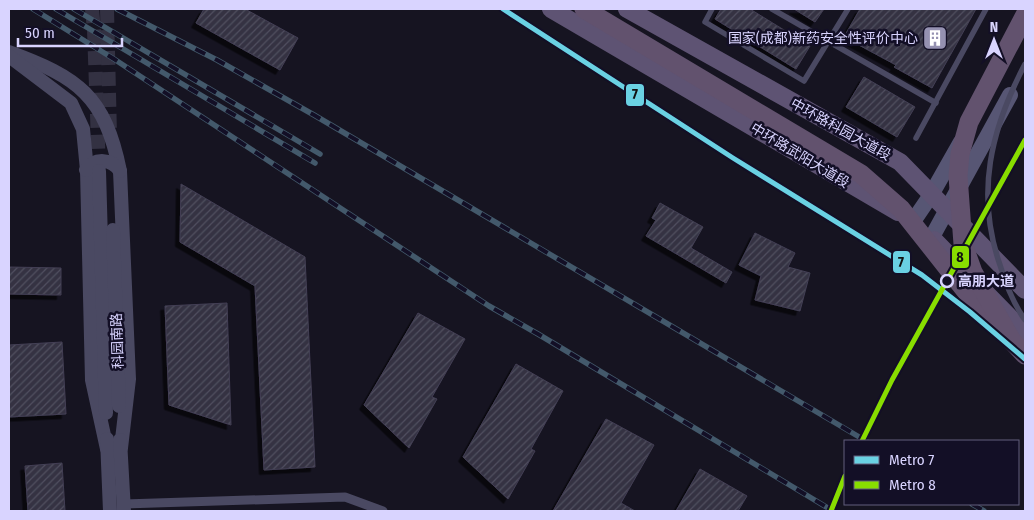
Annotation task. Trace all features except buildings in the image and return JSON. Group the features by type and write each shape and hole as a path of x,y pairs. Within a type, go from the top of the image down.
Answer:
{"highway":[{"path":"584,9 861,174 902,209 976,304 1019,337"},
{"path":"1025,15 969,122 960,154 958,176 963,244 973,272 1019,337 1025,355"}],"main road":[{"name":"中环路武阳大道段","path":"551,9 867,195 914,220 932,237 1019,337"},
{"name":"中环路科园大道段","path":"627,9 900,162 1025,290"},
{"path":"914,220 931,195 1025,26"},
{"path":"932,237 1025,68"}],"street":[{"path":"9,54 36,62 83,89 107,123 113,142 104,171"},
{"path":"9,54 71,103 104,171 129,379 114,448"},
{"name":"科园南路","path":"104,171 114,448 110,511"},
{"name":"科园南路","path":"114,448 124,508"},
{"path":"124,508 345,497 383,511"}],"lane":[{"path":"712,9 704,22 804,81 848,9"},
{"path":"772,9 936,103"},
{"path":"916,138 986,9"},
{"path":"1025,64 997,130 989,166 988,191 991,235 996,255 1011,296 1025,320"}],"tunnel":[{"path":"92,9 99,171"},
{"path":"107,9 110,135"}],"railway":[{"path":"33,9 114,59 489,306 833,511"},
{"path":"56,9 315,163"},
{"path":"74,9 320,154"},
{"path":"117,9 217,60 314,115 864,440"},
{"path":"974,505 984,511"}],"metro line":[{"name":"7","path":"503,9 733,158 922,275 970,312 1025,359"},
{"name":"8","path":"862,440 892,380 1025,140"},
{"name":"8","path":"831,511 844,478"}],"place":[{"name":"国家(成都)新药安全性评价中心","path":"935,38"},
{"name":"高朋大道","path":"947,281"}]}
